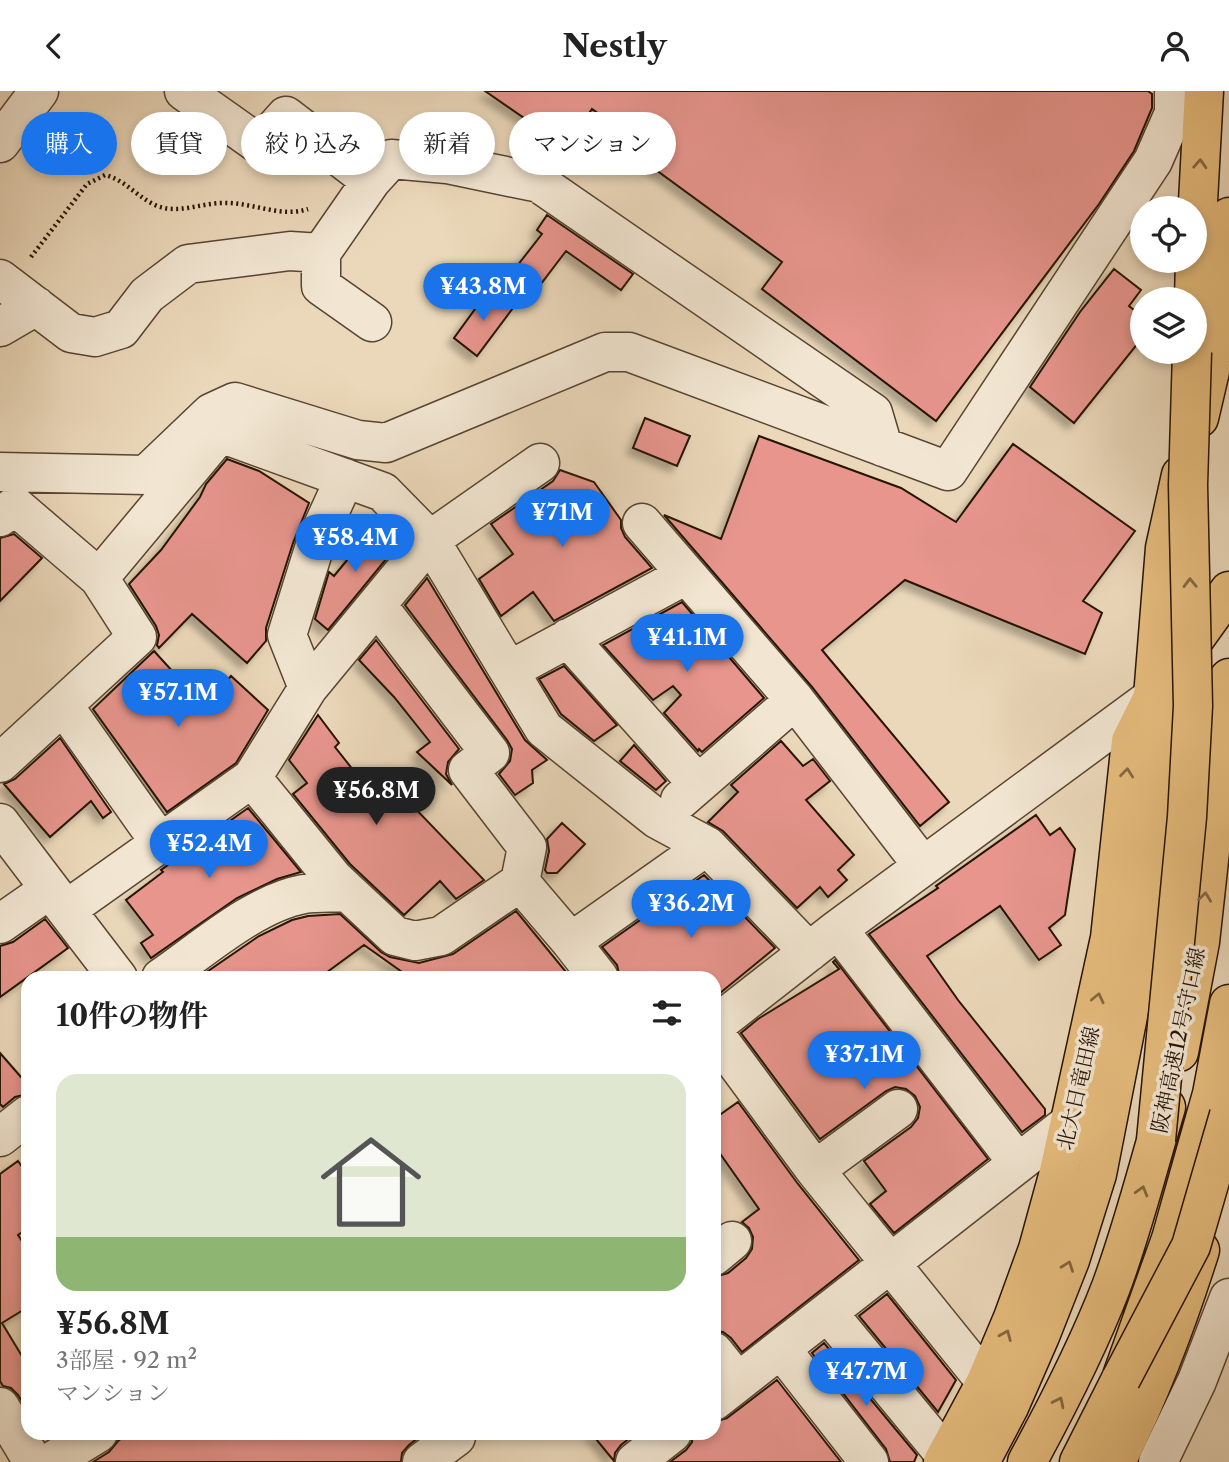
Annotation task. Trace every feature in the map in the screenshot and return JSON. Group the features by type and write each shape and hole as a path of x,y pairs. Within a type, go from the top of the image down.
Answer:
{"main road":[{"path":"1199,196 1205,91"},
{"path":"1207,306 1229,217"},
{"path":"1207,313 1229,395"},
{"path":"956,1460 1009,1407 1074,1248 1097,1174 1144,935 1167,726 1153,697 1165,548 1177,486 1197,425 1210,371 1207,325"},
{"path":"1156,1140 1183,858 1193,706 1188,485 1192,364"},
{"name":"北大日竜田線","path":"956,1460 1038,1249 1071,1122 1110,938 1130,741 1153,697 1229,591"},
{"name":"北大日竜田線","path":"1153,697 1229,633"},
{"name":"阪神高速12号守口線","path":"1027,1462 1080,1359 1111,1288 1133,1223 1173,1083 1200,942 1229,678"},
{"name":"阪神高速12号守口線","path":"1079,1462 1121,1378 1171,1240 1212,1094 1229,1004"},
{"path":"1121,1378 1191,1246 1229,1113"},
{"path":"1096,1462 1142,1372 1188,1253 1229,1113"},
{"path":"1116,1462 1156,1374 1186,1296 1212,1212 1229,1140"}],"street":[{"path":"0,143 40,91"},
{"path":"184,91 260,145 286,116 371,181"},
{"path":"0,472 146,475 211,412 235,402 358,440 386,443 605,352 629,352 948,471 1153,162 1174,113 1174,91"},
{"path":"372,322 321,286 321,253 371,181 391,159 447,165 539,183 873,413 883,447"},
{"path":"0,327 15,290 71,333 95,337 121,329 147,295 188,264 290,251 321,253"},
{"path":"99,578 220,433 383,492 430,540 544,729 657,819 707,846 823,940 1018,1163"},
{"path":"0,924 58,899 161,844 252,778 308,688 430,540 540,463"},
{"path":"308,688 288,635 317,539 345,478"},
{"path":"0,517 15,506 99,578 137,637 0,763"},
{"path":"642,523 795,700 923,866"},
{"path":"510,670 686,575"},
{"path":"252,778 334,879 395,936 415,941 441,936 520,882 527,847 468,770 490,753 377,605"},
{"path":"568,638 698,784"},
{"path":"721,1021 823,940 1153,697"},
{"path":"657,819 795,700"},
{"path":"63,705 161,844"},
{"path":"0,823 113,971"},
{"path":"571,942 707,846"},
{"path":"520,882 594,971"},
{"path":"171,971 245,919 278,903 304,894 347,892"},
{"path":"721,1042 815,1170 986,1382"},
{"path":"815,1170 898,1109"},
{"path":"726,1392 1071,1122"},
{"path":"1158,1462 1197,1381 1229,1298"},
{"path":"828,1313 956,1460"},
{"path":"781,1349 869,1462"},
{"path":"0,1407 33,1462"},
{"path":"51,1462 87,1440"},
{"path":"635,1462 663,1440"},
{"path":"422,1462 461,1444"}],"path":[{"path":"15,290 87,184 105,175 118,178 155,205 170,209 226,203 253,205 271,211 305,211 314,207"}],"building":[{"path":"485,91 1148,91 1152,94 1152,108 1134,151 1099,204 936,421 762,289 782,262 663,175 676,175 676,112 596,112 592,109 590,112 515,112"},
{"path":"547,215 633,274 621,290 566,251 534,293 510,275 542,234 537,230"},
{"path":"1114,269 1137,287 1130,287 1130,353 1074,423 1030,387 1080,312"},
{"path":"489,290 513,308 477,356 454,338"},
{"path":"645,418 690,436 677,466 633,448"},
{"path":"759,436 901,488 956,522 1013,444 1135,531 1083,601 1102,613 1085,654 905,580 822,650 949,802 920,826 812,687 664,515 721,539"},
{"path":"227,459 259,471 309,503 293,543 266,628 266,641 247,663 192,614 159,648 156,626 129,584 161,550 200,497 206,484"},
{"path":"560,470 594,482 621,520 625,537 652,568 554,621 533,592 501,616 479,579 513,554 491,524 553,481"},
{"path":"380,520 401,541 328,630 315,619 329,572 334,576"},
{"path":"14,534 42,558 0,601 0,538"},
{"path":"427,578 525,740 547,760 532,770 533,783 515,795 499,774 510,761 512,749 507,740 405,605"},
{"path":"682,602 764,698 702,752 699,749 698,751 664,713 681,695 673,686 653,700 603,645"},
{"path":"376,640 459,749 448,762 446,774 452,785 417,752 430,742 394,697 359,660"},
{"path":"154,651 204,706 231,676 268,710 236,763 167,812 93,709"},
{"path":"564,666 617,725 594,741 561,714 539,679"},
{"path":"318,715 339,743 335,747 369,790 385,777 484,880 456,899 440,881 404,915 350,864 293,794 307,783 289,760"},
{"path":"60,738 111,812 103,818 91,801 50,837 4,784 15,779"},
{"path":"781,741 803,766 813,759 830,781 806,800 854,855 838,870 847,880 828,897 820,887 797,908 723,831 708,822 738,792 731,785"},
{"path":"634,745 666,781 656,790 620,761"},
{"path":"248,808 301,872 277,879 237,898 151,958 141,943 153,935 126,900 163,872 161,870"},
{"path":"1036,815 1050,835 1060,828 1075,849 1065,915 1049,928 1061,945 1039,960 1000,906 927,956 958,1000 1045,1109 1045,1115 1022,1132 869,934 938,888 936,886"},
{"path":"562,823 585,844 557,873 547,873 547,839"},
{"path":"704,875 775,948 721,992 721,971 618,971 617,965 602,947"},
{"path":"516,911 565,971 401,971 364,945 329,971 208,971 259,936 292,920 308,916 340,914 390,957 419,963 453,954"},
{"path":"45,919 68,948 36,971 21,971 21,982 0,997 0,946 13,942"},
{"path":"835,960 988,1159 894,1233 870,1204 886,1191 864,1161 911,1127 918,1118 920,1107 915,1096 906,1089 895,1087 886,1091 820,1139 741,1033 758,1019 839,969 833,962"},
{"path":"0,1053 21,1077 21,1096 3,1107 0,1104"},
{"path":"738,1102 798,1184 859,1260 742,1352 731,1338 721,1332 721,1275 728,1273 746,1258 752,1249 753,1237 742,1222 759,1209 721,1155 721,1114"},
{"path":"18,1161 21,1165 21,1233 18,1235 21,1240 21,1311 2,1323 21,1354 21,1400 11,1388 3,1386 0,1381 0,1174"},
{"path":"887,1294 956,1380 938,1412 859,1316"},
{"path":"824,1343 917,1455 914,1462 890,1462 886,1449 812,1353"},
{"path":"777,1380 841,1462 670,1462 686,1450 692,1440 721,1440 721,1420"},
{"path":"415,1440 402,1453 401,1462 93,1462 109,1452 118,1441"},
{"path":"597,1440 627,1440 615,1453 614,1461"}]}
